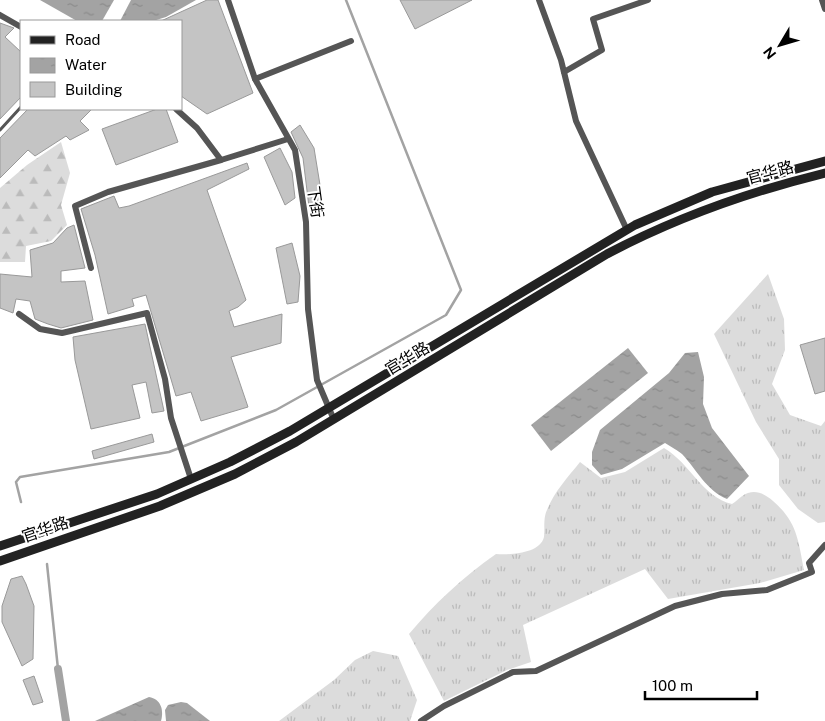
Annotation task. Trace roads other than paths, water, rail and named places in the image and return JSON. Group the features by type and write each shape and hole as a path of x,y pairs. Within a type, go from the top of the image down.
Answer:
{"main road":[{"name":"官华路","path":"0,546 142,499 191,479 282,436 627,230 712,192 825,161"},
{"name":"官华路","path":"0,561 160,506 235,474 334,420 607,254 640,236 714,205 766,188 825,173"}],"street":[{"name":"下街","path":"228,0 255,79 295,150 306,222 308,309 317,380 334,420"},
{"path":"539,0 564,72 576,121 627,230"},
{"path":"564,72 602,50 593,19 648,0"},
{"path":"822,0 825,8"},
{"path":"0,15 20,26"},
{"path":"255,79 351,41"},
{"path":"177,110 197,128 221,160"},
{"path":"91,268 75,206 108,192 288,139"},
{"path":"19,314 40,329 62,333 147,313 165,380 171,418 191,479"},
{"path":"421,721 444,706 513,672 536,672 675,606 722,594 767,590 812,572 809,564 825,545"}],"lane":[{"path":"0,130 20,108"}],"water":[{"path":"40,0 114,0 103,20 75,20"},
{"path":"131,0 196,0 166,17 156,20 121,20"},
{"path":"628,348 648,373 551,451 531,425"},
{"path":"698,352 704,377 703,404 712,428 749,476 727,499 707,485 682,454 665,443 622,469 601,475 592,465 592,452 600,430 669,373 685,353"},
{"path":"149,697 156,700 161,706 161,721 95,721"},
{"path":"181,702 187,703 210,721 166,721 165,710 168,705"}],"waterway":[{"path":"21,502 16,482 20,477 169,452 276,410 446,315 461,290 346,0"},
{"path":"47,564 58,669"},
{"path":"58,669 66,721"}]}
